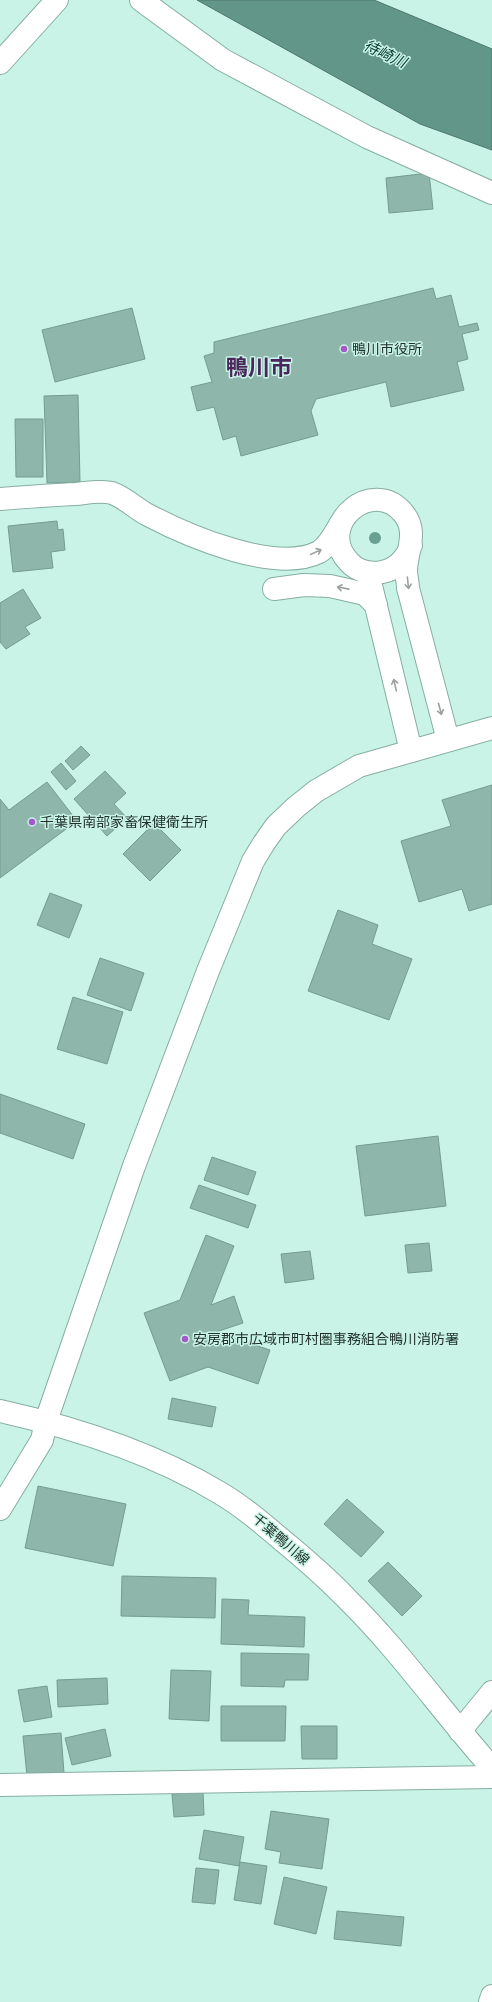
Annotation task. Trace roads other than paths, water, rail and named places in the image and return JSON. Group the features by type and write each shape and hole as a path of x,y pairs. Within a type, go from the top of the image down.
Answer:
{"street":[{"path":"0,63 57,0"},
{"path":"141,0 223,60 367,137 492,193"},
{"path":"0,499 87,493 111,493 125,500 147,515 224,547 278,559 304,556 319,552 326,545 347,513 361,503 378,500 389,503 398,508 408,520 412,534 406,570 408,588 448,740"},
{"path":"341,523 338,540 342,552 352,565 368,573 383,572 397,566 407,554 411,544"},
{"path":"368,573 411,751"},
{"path":"274,589 304,585 330,586 365,594 376,605"},
{"path":"0,1509 42,1440 46,1422 134,1166 208,971 253,861 276,826 296,807 316,791 359,766 492,728"},
{"name":"千葉鴨川線","path":"0,1411 46,1422 123,1447 187,1475 220,1493 249,1512 299,1554 348,1600 404,1662 492,1768"},
{"path":"460,1731 492,1692"},
{"path":"0,1785 492,1777"},
{"path":"490,2002 492,1996"}],"water":[{"name":"待崎川","path":"197,0 374,0 492,49 492,150 420,124"}],"place":[{"name":"鴨川市役所","path":"344,349"},
{"name":"千葉県南部家畜保健衛生所","path":"32,822"},
{"name":"安房郡市広域市町村圏事務組合鴨川消防署","path":"185,1339"}],"district":[{"name":"鴨川市","path":"259,367"}]}
